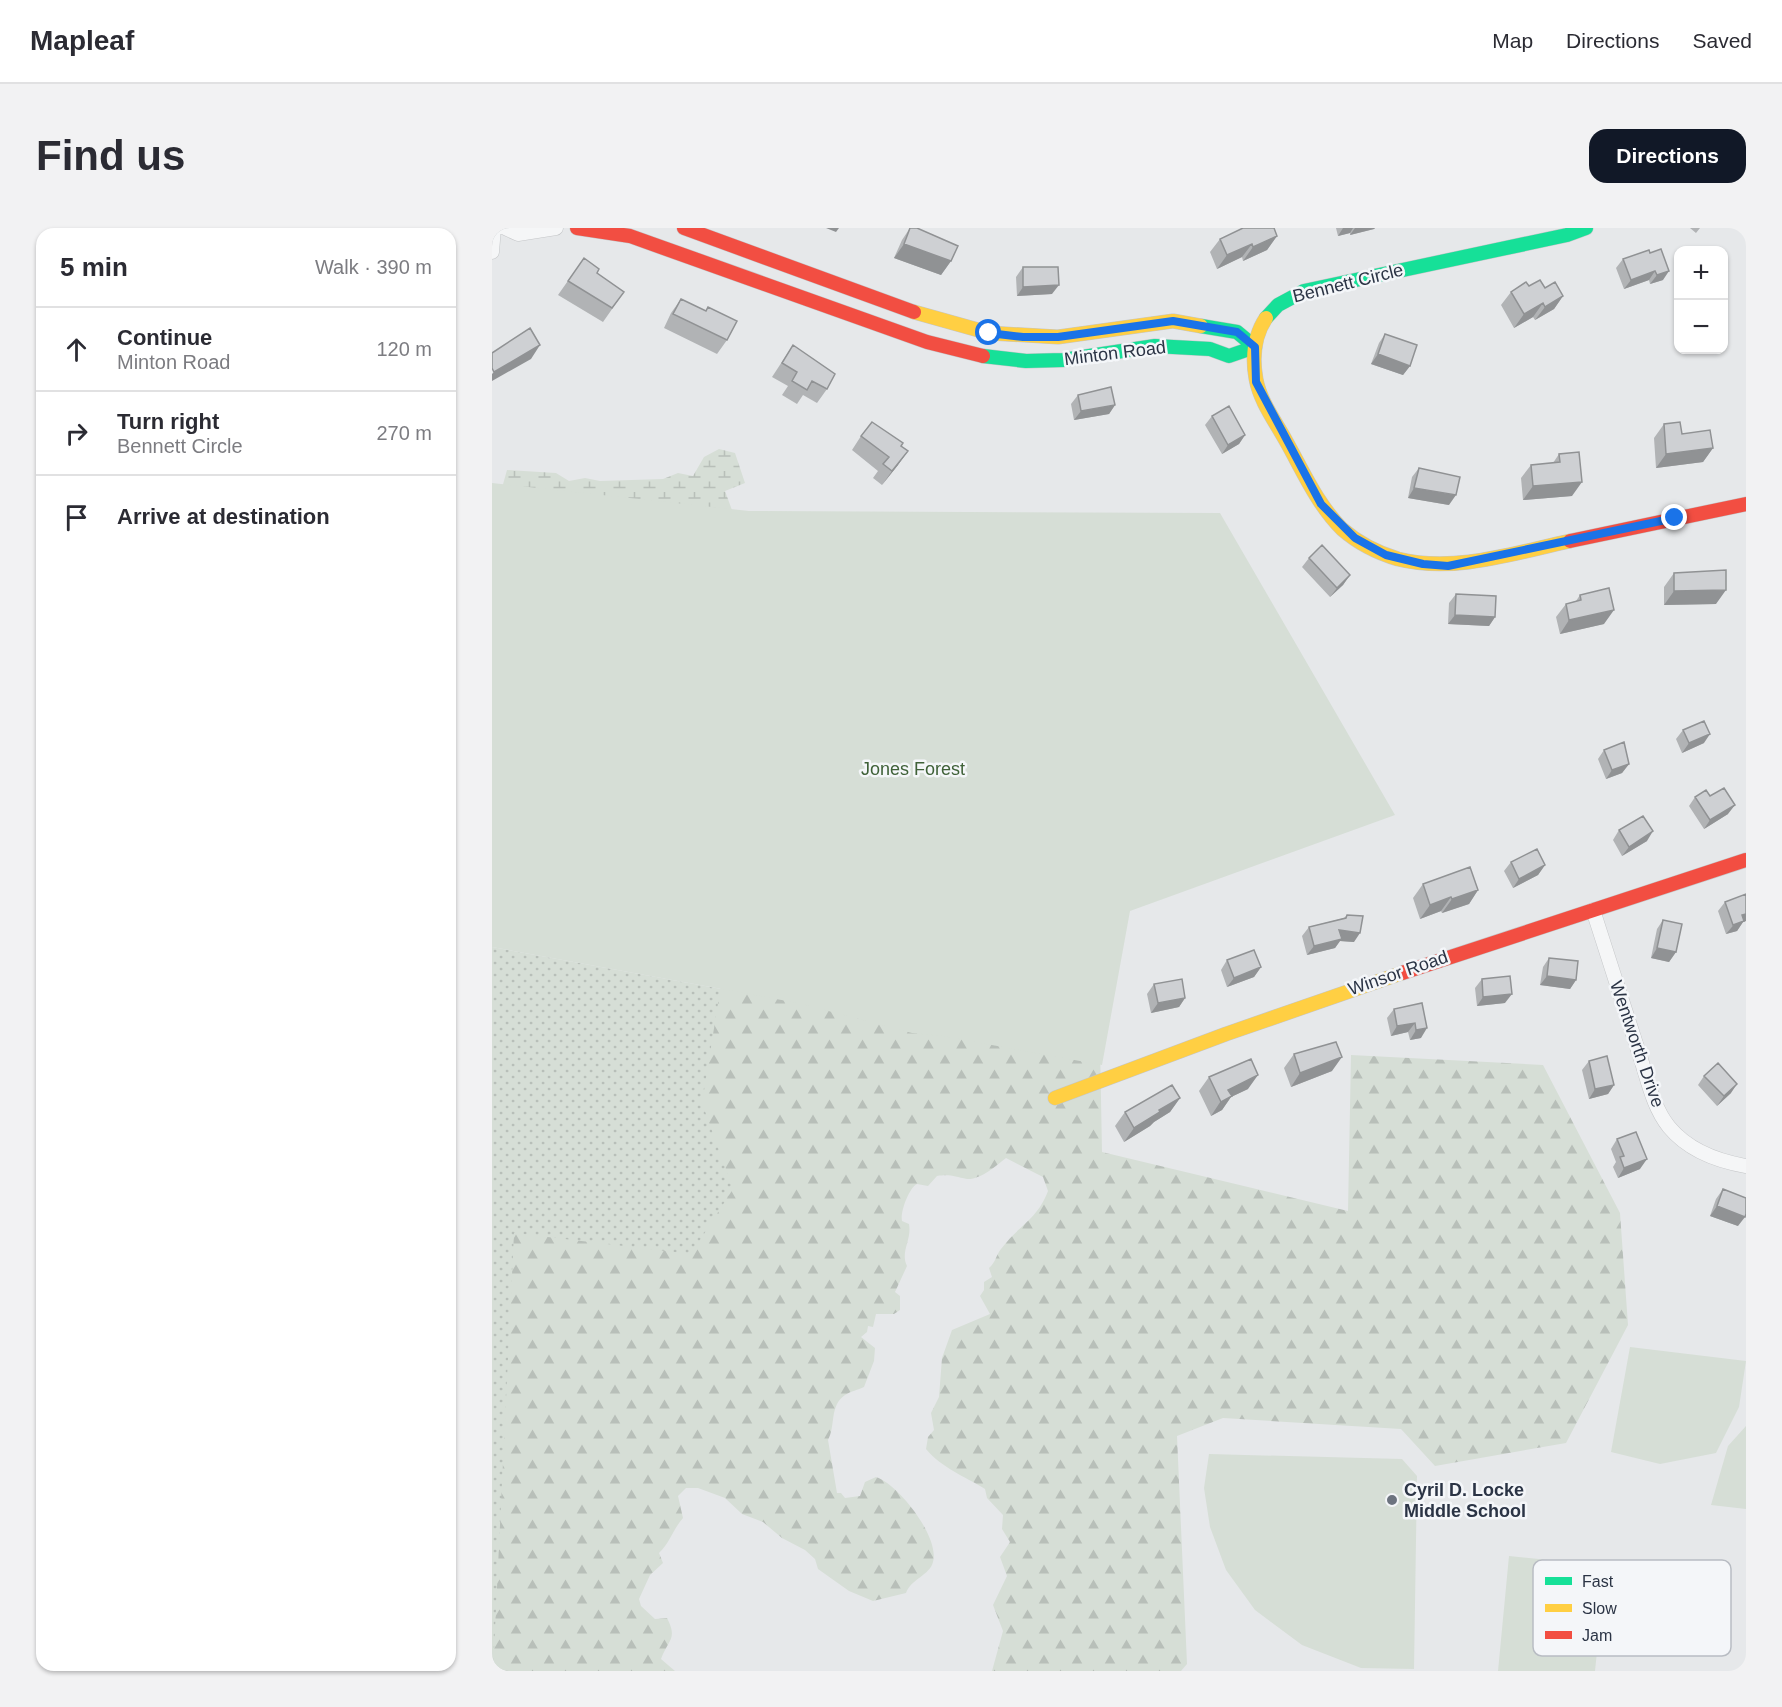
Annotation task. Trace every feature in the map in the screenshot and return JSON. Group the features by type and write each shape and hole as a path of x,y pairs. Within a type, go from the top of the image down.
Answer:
{"street":[{"path":"492,252 494,228"},
{"path":"505,228 518,234 556,228"},
{"name":"Minton Road","path":"577,228 630,236 927,342 978,356 1026,361 1063,360 1155,346 1210,349 1229,356 1255,347"},
{"name":"Minton Road","path":"684,228 953,325 1023,337 1058,337 1173,321 1237,332 1255,347"},
{"name":"Bennett Circle","path":"1586,228 1567,235 1286,297 1277,304 1258,328 1255,347 1256,382 1321,504 1355,538 1394,558 1448,566 1746,504"},
{"name":"Winsor Road","path":"1055,1098 1187,1046 1320,999 1746,860"},
{"name":"Wentworth Drive","path":"1593,910 1647,1077 1664,1118 1691,1146 1717,1159 1746,1166"}],"green space":[{"path":"719,449 735,453 745,483 725,491 740,532 500,495 507,470 556,473 569,481 585,478 600,481 663,479 678,473 693,476 704,457"},
{"name":"Jones Forest","path":"492,483 749,511 1220,513 1395,815 1130,911 1102,1065 942,1036 912,1033 798,1003 492,947"},
{"path":"492,947 798,1003 750,1291 560,1671 492,1671"},
{"path":"724,966 1100,1045 1102,1152 1348,1211 1351,1055 1543,1065 1620,1213 1628,1325 1566,1443 1435,1466 1401,1429 1223,1418 1177,1436 1187,1664 1181,1671 992,1671 1003,1631 993,1605 1007,1576 1000,1557 1010,1542 1002,1529 1003,1515 987,1498 985,1489 946,1467 926,1449 928,1437 934,1430 931,1413 939,1397 942,1358 952,1330 990,1314 980,1296 984,1290 984,1282 992,1277 989,1268 999,1251 1039,1209 1048,1191 1043,1177 1006,1158 988,1172 972,1179 937,1176 928,1186 917,1184 914,1186 906,1201 902,1221 909,1224 905,1256 907,1266 895,1292 900,1296 900,1310 894,1314 876,1314 873,1327 868,1326 867,1332 861,1337 875,1348 874,1361 864,1387 845,1395 837,1405 828,1440 837,1493 841,1493 845,1498 860,1496 865,1482 876,1477 906,1500 930,1539 933,1562 928,1570 908,1588 906,1593 873,1601 849,1591 818,1569 815,1559 805,1550 782,1538 763,1522 742,1514 725,1498 698,1488 686,1488 678,1496 683,1518 659,1553 663,1563 650,1575 639,1599 641,1606 655,1619 667,1618 672,1635 661,1659 675,1671 493,1671 514,1233 691,1254 733,1189 702,1103"},
{"path":"1630,1347 1746,1361 1739,1407 1716,1453 1660,1464 1611,1452"},
{"path":"1746,1426 1746,1509 1711,1505 1728,1446"},
{"path":"1209,1454 1402,1459 1417,1476 1414,1669 1361,1668 1302,1645 1255,1610 1226,1570 1210,1527 1204,1488"},
{"path":"1509,1556 1548,1560 1533,1560 1533,1656 1597,1656 1595,1671 1498,1671"}],"building":[{"path":"910,228 917,228 958,246 951,261 904,244"},
{"path":"1243,228 1274,228 1277,236 1227,255 1220,239"},
{"path":"1661,249 1669,271 1657,275 1655,271 1631,280 1623,259 1649,250 1650,253"},
{"path":"584,258 599,269 597,273 624,292 612,308 568,281"},
{"path":"1023,267 1058,267 1059,285 1023,287"},
{"path":"1540,280 1545,288 1555,282 1563,296 1545,307 1543,303 1524,314 1511,292 1526,282 1529,286"},
{"path":"681,299 706,311 708,307 737,321 727,340 673,314"},
{"path":"530,328 540,345 494,372 492,353"},
{"path":"1385,334 1417,345 1410,366 1378,354"},
{"path":"793,345 835,374 827,389 812,381 807,390 792,381 797,372 782,363"},
{"path":"1111,387 1115,405 1081,411 1078,395"},
{"path":"1229,406 1245,435 1228,445 1212,416"},
{"path":"872,422 903,443 901,446 908,451 892,471 883,464 889,457 861,436"},
{"path":"1680,422 1682,434 1710,430 1713,448 1666,454 1664,424"},
{"path":"1579,452 1582,482 1533,486 1531,465 1560,462 1559,454"},
{"path":"1419,468 1460,477 1456,495 1414,488"},
{"path":"1322,545 1350,575 1337,588 1309,558"},
{"path":"1726,570 1726,590 1674,591 1674,573"},
{"path":"1609,588 1614,610 1569,620 1566,604 1581,600 1580,595"},
{"path":"1456,594 1496,596 1495,617 1455,615"},
{"path":"1704,721 1710,734 1689,743 1683,730"},
{"path":"1624,742 1629,764 1612,770 1604,750"},
{"path":"1724,788 1735,805 1710,820 1695,797 1706,790 1710,796"},
{"path":"1643,816 1653,831 1629,847 1619,830"},
{"path":"1537,849 1545,865 1519,879 1511,862"},
{"path":"1470,867 1478,890 1430,905 1423,884"},
{"path":"1746,894 1746,914 1742,915 1744,921 1733,925 1725,902"},
{"path":"1347,915 1363,916 1360,933 1339,930 1342,939 1314,946 1309,927 1346,918"},
{"path":"1663,920 1682,924 1676,952 1657,948"},
{"path":"1254,950 1261,967 1234,978 1227,960"},
{"path":"1549,958 1578,961 1576,980 1547,976"},
{"path":"1510,976 1512,994 1483,997 1482,979"},
{"path":"1182,979 1185,998 1158,1003 1154,984"},
{"path":"1422,1003 1427,1028 1416,1030 1415,1023 1397,1026 1394,1009"},
{"path":"1336,1042 1342,1057 1300,1073 1294,1054"},
{"path":"1607,1056 1614,1085 1595,1089 1589,1061"},
{"path":"1251,1059 1258,1075 1228,1090 1232,1096 1221,1102 1209,1077"},
{"path":"1718,1063 1737,1084 1724,1096 1704,1076"},
{"path":"1172,1085 1180,1098 1134,1128 1125,1112"},
{"path":"1636,1132 1647,1159 1624,1168 1620,1157 1624,1156 1617,1139"},
{"path":"1723,1189 1746,1198 1745,1217 1717,1206"}],"traffic: fast":[{"path":"1266,318 1278,305 1304,291 1567,235 1586,228"},
{"path":"983,356 1026,361 1063,360 1155,346 1210,349 1229,356 1255,347 1237,332 1201,326"}],"traffic: slow":[{"path":"914,312 989,333 1058,337 1173,321 1201,326"},
{"path":"1266,318 1259,332 1254,355 1256,379 1261,395 1318,498 1333,519 1348,534 1368,547 1398,559 1441,564 1484,560 1570,541"},
{"path":"1055,1098 1226,1034 1402,973"}],"traffic: jam":[{"path":"577,228 630,236 927,342 983,356"},
{"path":"684,228 914,312"},
{"path":"1570,541 1746,504"},
{"path":"1402,973 1746,860"}],"place":[{"name":"Cyril D. Locke Middle School","path":"1392,1500"}],"route":[{"path":"989,333 1023,337 1058,337 1173,321 1237,332 1255,347 1256,382 1303,475 1321,504 1330,516 1355,538 1371,548 1402,560 1448,566 1675,518"}]}
